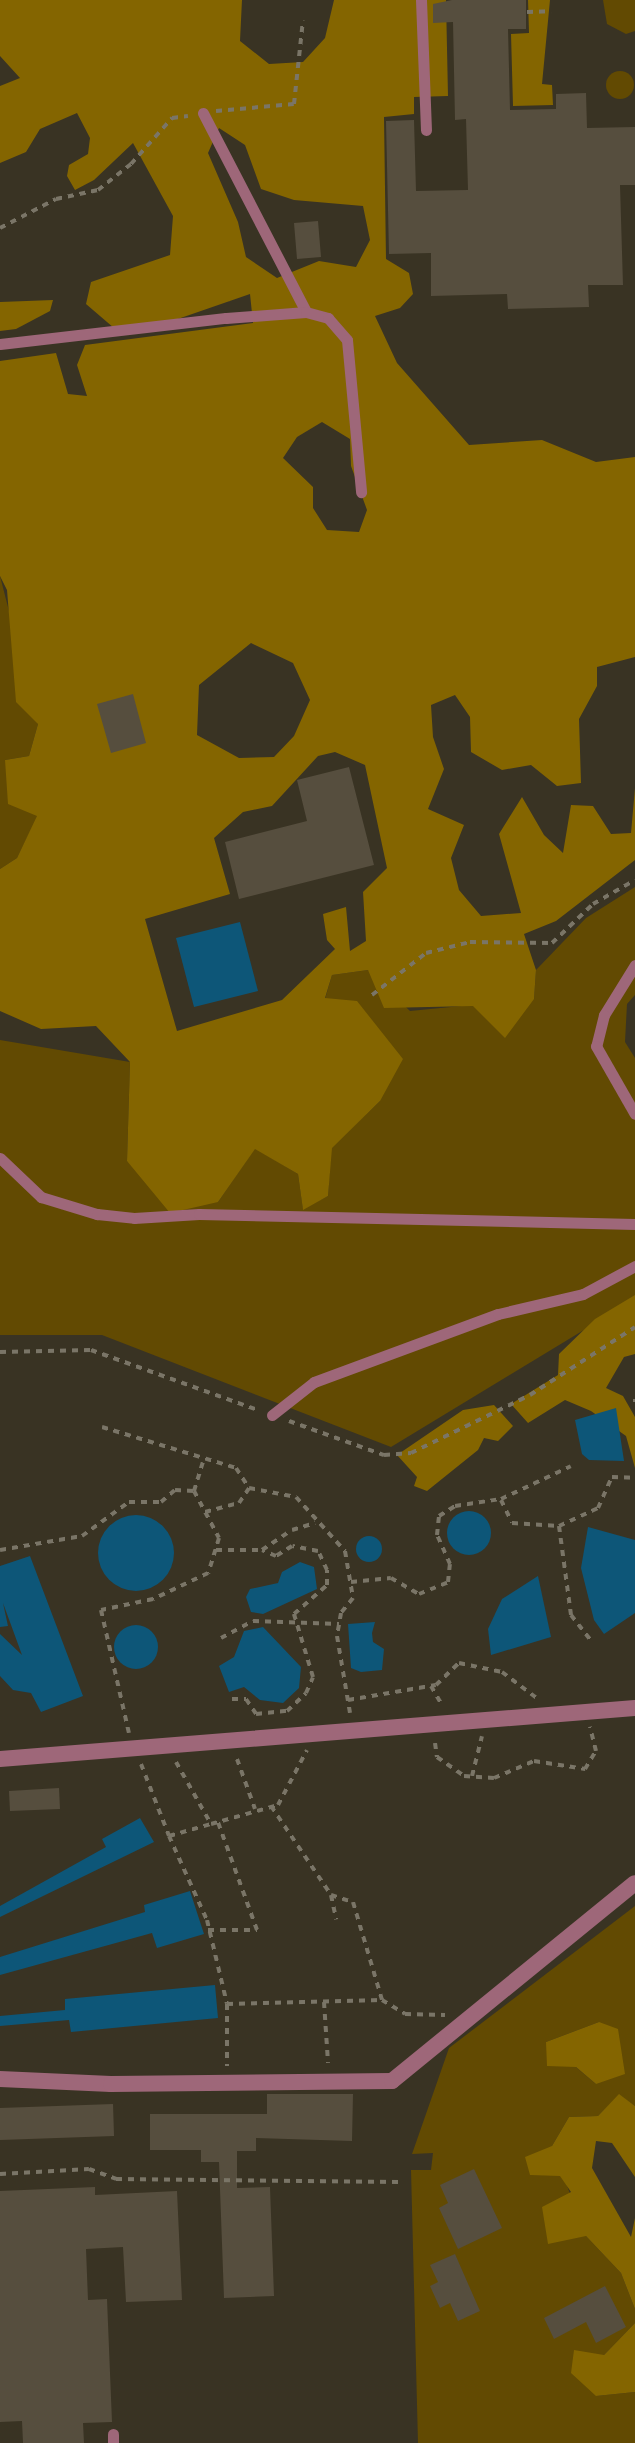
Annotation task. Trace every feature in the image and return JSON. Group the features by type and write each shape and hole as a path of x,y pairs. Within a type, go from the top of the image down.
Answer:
{"street":[{"path":"0,1759 635,1708"},
{"path":"0,2079 227,2083 392,2081 635,1883"}],"lane":[{"path":"421,0 426,130"},
{"path":"203,113 306,312"},
{"path":"0,344 306,312 328,318 347,340 361,492"},
{"path":"635,965 604,1015 596,1046 635,1114"},
{"path":"0,1158 41,1197 97,1214 134,1218 199,1214 635,1224"},
{"path":"272,1415 314,1382 498,1314 583,1294 635,1266"}],"path":[{"path":"527,12 551,11"},
{"path":"0,228 56,199 98,190 131,164 172,118 276,102 294,104 303,20"},
{"path":"372,995 426,953 470,942 552,943 593,904 635,880"},
{"path":"102,1427 203,1462 236,1468 249,1488 296,1497 315,1523 345,1551 353,1598 339,1624 341,1679 348,1700 348,1732"},
{"path":"203,1462 194,1491 219,1538 208,1573 153,1599 101,1610 120,1709 208,1930 227,2004 227,2083"},
{"path":"351,1582 391,1578 419,1594 448,1582 450,1564 437,1535 439,1516 455,1506 501,1499 571,1466"},
{"path":"501,1499 512,1523 559,1526 598,1508 612,1477 635,1478"},
{"path":"205,1512 239,1503 249,1488"},
{"path":"0,1550 82,1536 129,1502 161,1502 175,1490 194,1491"},
{"path":"262,1550 292,1530 315,1523"},
{"path":"559,1526 571,1615 591,1641"},
{"path":"215,1550 262,1550 276,1556 292,1546 318,1551 327,1570 327,1585 294,1614 294,1623 313,1677 306,1693 287,1711 256,1714 246,1699 232,1699"},
{"path":"221,1638 253,1621 339,1624"},
{"path":"348,1700 436,1685 459,1663 502,1672 558,1714"},
{"path":"433,1724 437,1757 472,1776 494,1778 534,1761 585,1769 596,1751 585,1712"},
{"path":"472,1776 486,1720"},
{"path":"169,1836 255,1809 278,1805 316,1734"},
{"path":"231,1741 255,1809"},
{"path":"167,1746 211,1824"},
{"path":"271,1806 331,1895 336,1919"},
{"path":"208,1930 257,1930 218,1822"},
{"path":"331,1895 353,1902 382,2000"},
{"path":"227,2004 382,2000 405,2014 472,2015"},
{"path":"324,2002 329,2082"},
{"path":"0,2174 89,2169 116,2179 399,2182"}],"shaded area":[{"path":"0,0 242,0 240,41 269,64 303,62 325,38 334,0 446,0 448,96 414,97 414,114 384,117 386,259 409,273 413,294 400,308 375,316 397,363 469,445 542,440 596,462 635,457 635,657 597,667 597,686 579,719 581,783 557,786 531,765 502,770 471,752 470,717 455,695 431,705 433,737 444,769 428,809 464,825 451,858 459,890 481,916 521,913 499,834 522,797 544,835 563,853 571,805 593,806 611,834 631,833 635,788 635,860 556,921 524,934 536,970 534,999 505,1038 473,1006 384,1008 368,970 332,975 325,998 357,1001 403,1059 380,1101 332,1148 328,1196 303,1210 298,1174 255,1149 218,1202 170,1213 127,1161 130,1062 96,1026 41,1029 0,1011 0,869 17,858 37,816 8,804 5,760 29,756 38,724 16,702 7,590 0,576 0,361 56,353 68,394 87,396 77,365 85,345 253,323 250,294 172,321 114,328 86,304 91,282 170,255 173,216 133,143 94,180 75,190 67,176 69,165 88,154 90,138 77,113 40,129 26,152 0,163 0,86 20,78 0,56","holes":["219,128 245,145 261,189 294,200 363,206 370,240 356,267 319,261 277,278 246,257 238,222 208,153","322,422 350,439 351,466 367,510 359,532 327,530 313,508 313,487 283,458 297,437","251,643 293,663 310,700 294,736 274,757 239,758 197,735 199,685","335,752 365,765 387,868 363,892 366,941 350,951 346,907 323,914 327,940 335,949 282,1000 177,1031 145,919 230,894 214,838 243,812 272,806 318,756"]},
{"path":"528,0 550,0 542,84 552,85 553,105 513,106 511,34 529,33"},
{"path":"603,0 635,0 635,31 626,34 607,24"},
{"path":"620,71 630,75 634,85 630,95 620,99 610,95 606,85 610,75"},
{"path":"53,300 50,311 16,329 0,331 0,302"},
{"path":"0,576 38,724 29,756 5,760 38,816 17,858 0,869"},
{"path":"635,887 635,995 627,1004 625,1042 635,1058 635,1299 391,1447 102,1335 0,1335 0,1040 130,1062 127,1161 218,1202 255,1148 298,1174 303,1209 328,1196 331,1148 380,1101 325,999 332,975 368,970 410,1011 534,999 536,970 586,918"},
{"path":"635,1295 635,1354 624,1357 606,1388 623,1396 635,1417 635,1468 626,1436 591,1411 565,1400 528,1423 511,1404 558,1375 559,1354 595,1319"},
{"path":"494,1405 513,1426 498,1441 484,1438 478,1450 427,1491 414,1486 417,1477 397,1455 463,1410"},
{"path":"635,1906 635,2106 619,2095 598,2116 569,2117 552,2146 586,2236 621,2273 635,2309 635,2323 604,2355 596,2396 635,2392 635,2443 418,2443 411,2170 431,2170 433,2153 412,2154 449,2048","holes":["599,2022 596,2084 546,2042"]},
{"path":"599,2022 618,2029 625,2074 596,2084 576,2067 547,2066 546,2042"},
{"path":"619,2094 635,2106 635,2177 612,2143 596,2141 592,2168 631,2237 635,2218 635,2309 621,2273 586,2236 548,2244 542,2207 571,2192 560,2176 530,2175 525,2157 552,2146 569,2117 598,2116"},
{"path":"635,2323 635,2392 596,2396 571,2373 574,2350 604,2355"}],"water":[{"path":"240,922 258,991 194,1007 176,938"},
{"path":"616,1408 624,1461 589,1460 582,1454 575,1420"},
{"path":"469,1511 484,1518 491,1533 484,1548 469,1555 454,1548 447,1533 454,1518"},
{"path":"136,1515 150,1518 163,1526 171,1539 174,1553 171,1567 163,1580 150,1588 136,1591 122,1588 109,1580 101,1567 98,1553 101,1539 109,1526 122,1518"},
{"path":"588,1527 635,1540 635,1613 604,1634 594,1620 581,1568"},
{"path":"369,1536 378,1540 382,1549 378,1558 369,1562 360,1558 356,1549 360,1540"},
{"path":"30,1556 83,1696 41,1712 31,1693 13,1690 0,1676 0,1634 22,1655 3,1603 8,1626 0,1627 0,1566"},
{"path":"300,1562 314,1567 317,1589 263,1614 251,1612 246,1597 250,1589 278,1583 282,1572"},
{"path":"538,1576 551,1637 491,1655 488,1629 502,1599"},
{"path":"375,1622 373,1642 384,1649 382,1670 361,1672 351,1668 348,1624"},
{"path":"136,1625 152,1631 158,1647 152,1663 136,1669 120,1663 114,1647 120,1631"},
{"path":"263,1627 301,1667 299,1688 283,1703 260,1700 244,1687 229,1692 219,1666 234,1657 244,1631"},
{"path":"140,1818 154,1842 0,1917 0,1906 106,1847 102,1839"},
{"path":"190,1891 204,1934 157,1948 152,1933 0,1975 0,1957 145,1912 144,1905"},
{"path":"215,1985 218,2018 71,2032 69,2020 0,2026 0,2016 65,2010 65,1999"}],"building":[{"path":"452,0 526,0 526,29 508,29 510,110 556,109 556,94 586,93 587,128 635,127 635,185 620,185 623,285 588,285 589,307 508,309 507,294 431,296 431,253 389,254 386,121 414,120 416,191 468,190 466,119 455,120 453,22 433,23 433,4"},
{"path":"318,221 321,257 297,259 294,223"},
{"path":"133,694 146,743 111,753 97,704"},
{"path":"349,767 374,865 239,899 225,842 307,821 297,780"},
{"path":"59,1788 60,1809 10,1811 9,1791"},
{"path":"267,2094 353,2094 352,2141 256,2138 256,2151 237,2151 237,2188 270,2187 274,2296 224,2298 219,2162 201,2162 201,2150 150,2150 150,2114 267,2114"},
{"path":"113,2104 114,2136 0,2140 0,2108"},
{"path":"474,2169 502,2228 458,2249 439,2208 448,2203 440,2185"},
{"path":"95,2187 95,2195 177,2191 182,2300 126,2302 123,2247 86,2249 88,2300 107,2299 112,2422 83,2423 84,2443 23,2443 22,2421 0,2422 0,2191"},
{"path":"455,2254 480,2311 458,2321 450,2303 440,2308 430,2286 438,2282 430,2265"},
{"path":"605,2286 626,2327 596,2343 586,2322 554,2339 544,2318"}]}
